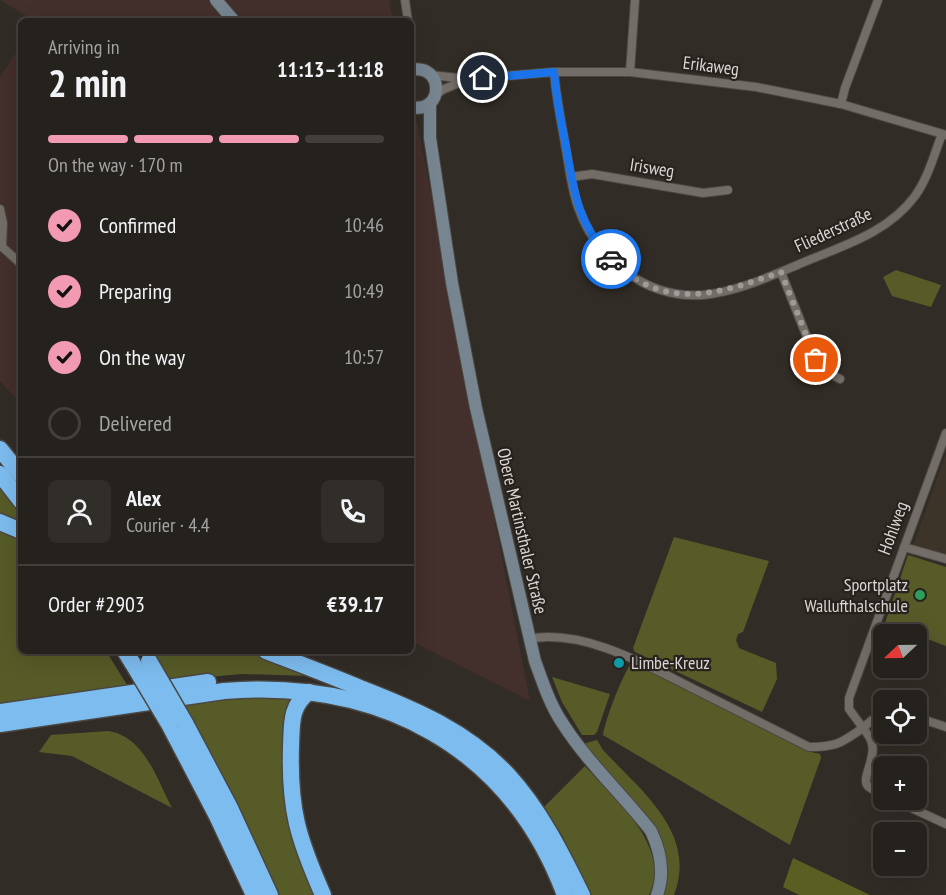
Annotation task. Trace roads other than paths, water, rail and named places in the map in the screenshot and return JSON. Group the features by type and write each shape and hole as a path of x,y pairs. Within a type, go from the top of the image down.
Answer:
{"highway":[{"path":"0,449 15,473"},
{"path":"0,522 18,530"},
{"path":"274,654 433,718 491,758 523,793 539,815 566,862 580,895"},
{"path":"138,657 235,818 270,895"},
{"path":"0,712 249,678 305,680 364,689"},
{"path":"0,724 224,691 272,689 309,692 358,702 405,719 452,745 474,761 508,793 524,816 543,846 565,895"},
{"path":"309,692 298,702 293,714 291,788 299,836 323,895"},
{"path":"177,724 254,895"}],"street":[{"path":"216,0 231,18"},
{"path":"405,0 408,18"},
{"path":"630,72 635,0"},
{"path":"841,104 878,0"},
{"path":"414,70 421,69 431,75"},
{"name":"Erikaweg","path":"431,75 467,79 554,72 630,72 756,87 841,104 944,134"},
{"name":"Fliederstraße","path":"554,72 577,205 593,238 618,266 642,282 673,292 701,295 732,290 781,272 878,230 892,220 915,196 944,134"},
{"name":"Obere Martinsthaler Straße","path":"431,75 436,85 430,138 452,283 476,408 529,639 543,686 562,723 580,748 651,831 658,846 661,861 661,878 657,895"},
{"name":"Erikaweg","path":"433,99 444,89 467,79"},
{"path":"414,107 422,107 433,99"},
{"name":"Obere Martinsthaler Straße","path":"414,110 430,138"},
{"name":"Irisweg","path":"571,177 592,174 703,193 728,190"},
{"path":"0,209 3,223 1,246 18,261"},
{"path":"781,272 816,360 827,372 840,379"},
{"name":"Hohlweg","path":"863,728 852,715 849,703 946,433"},
{"path":"904,547 946,559"},
{"path":"529,639 553,636 566,638 628,656 809,747 839,744 873,720"},
{"path":"927,721 946,727"},
{"path":"863,728 870,737 873,756"},
{"path":"873,758 866,781 869,788 873,790"},
{"path":"916,810 946,824"}],"place":[{"name":"Sportplatz Wallufthalschule","path":"920,595"},
{"name":"Limbe-Kreuz","path":"619,663"}]}
